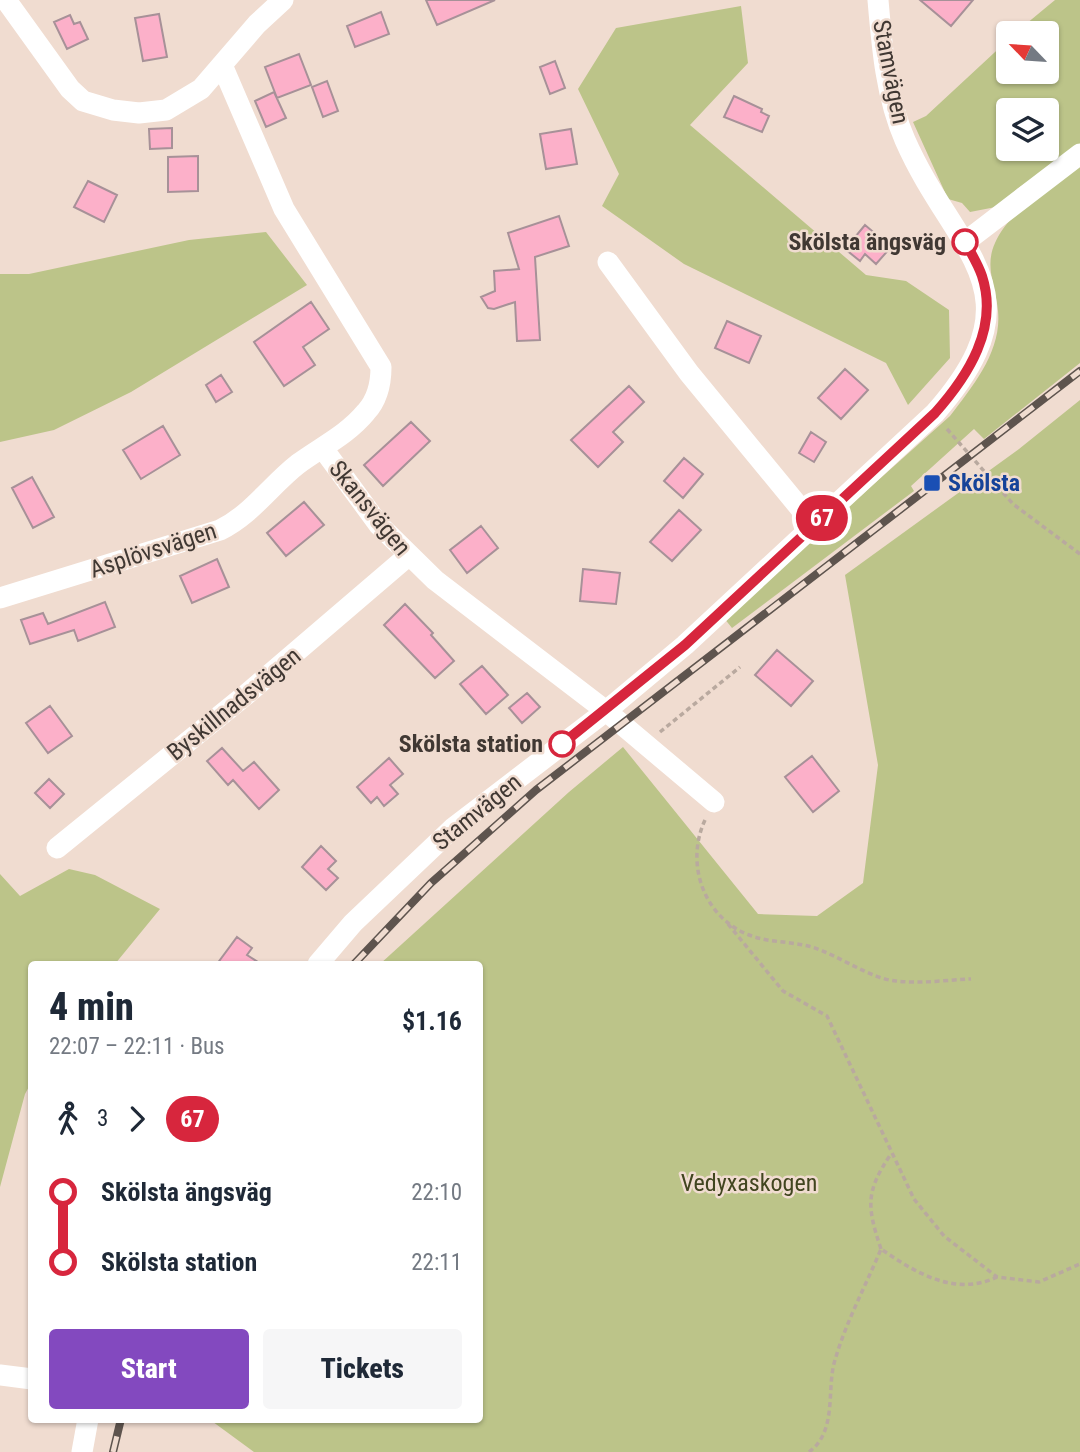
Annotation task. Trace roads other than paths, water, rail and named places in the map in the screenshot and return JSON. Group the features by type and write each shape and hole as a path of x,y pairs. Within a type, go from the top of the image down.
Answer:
{"street":[{"path":"6,0 70,89 83,101 139,113 166,110 184,102 201,89 257,24 283,0"},
{"name":"Stamvägen","path":"321,961 353,923 453,828 606,711 685,645 935,413 970,369 987,314 982,277 965,242 920,170 894,111 881,43 878,0"},
{"name":"Skansvägen","path":"222,65 284,209 381,367 375,400 366,413 324,450 379,525 408,556 435,580 606,711 713,802"},
{"path":"965,242 1080,153"},
{"path":"608,261 689,373 814,525"},
{"name":"Asplövsvägen","path":"0,598 236,523 299,464 324,450"},
{"name":"Byskillnadsvägen","path":"57,848 258,685 408,556"},
{"path":"0,1375 28,1378"},
{"path":"82,1452 87,1423"}],"railway":[{"path":"357,961 431,883 536,790 1080,371"},
{"path":"113,1452 120,1423"}],"place":[{"name":"Skölsta ängsväg","path":"965,242"},
{"name":"Skölsta","path":"932,483"},
{"name":"Skölsta station","path":"562,744"}],"park label":[{"name":"Vedyxaskogen","path":"749,1183"}]}
